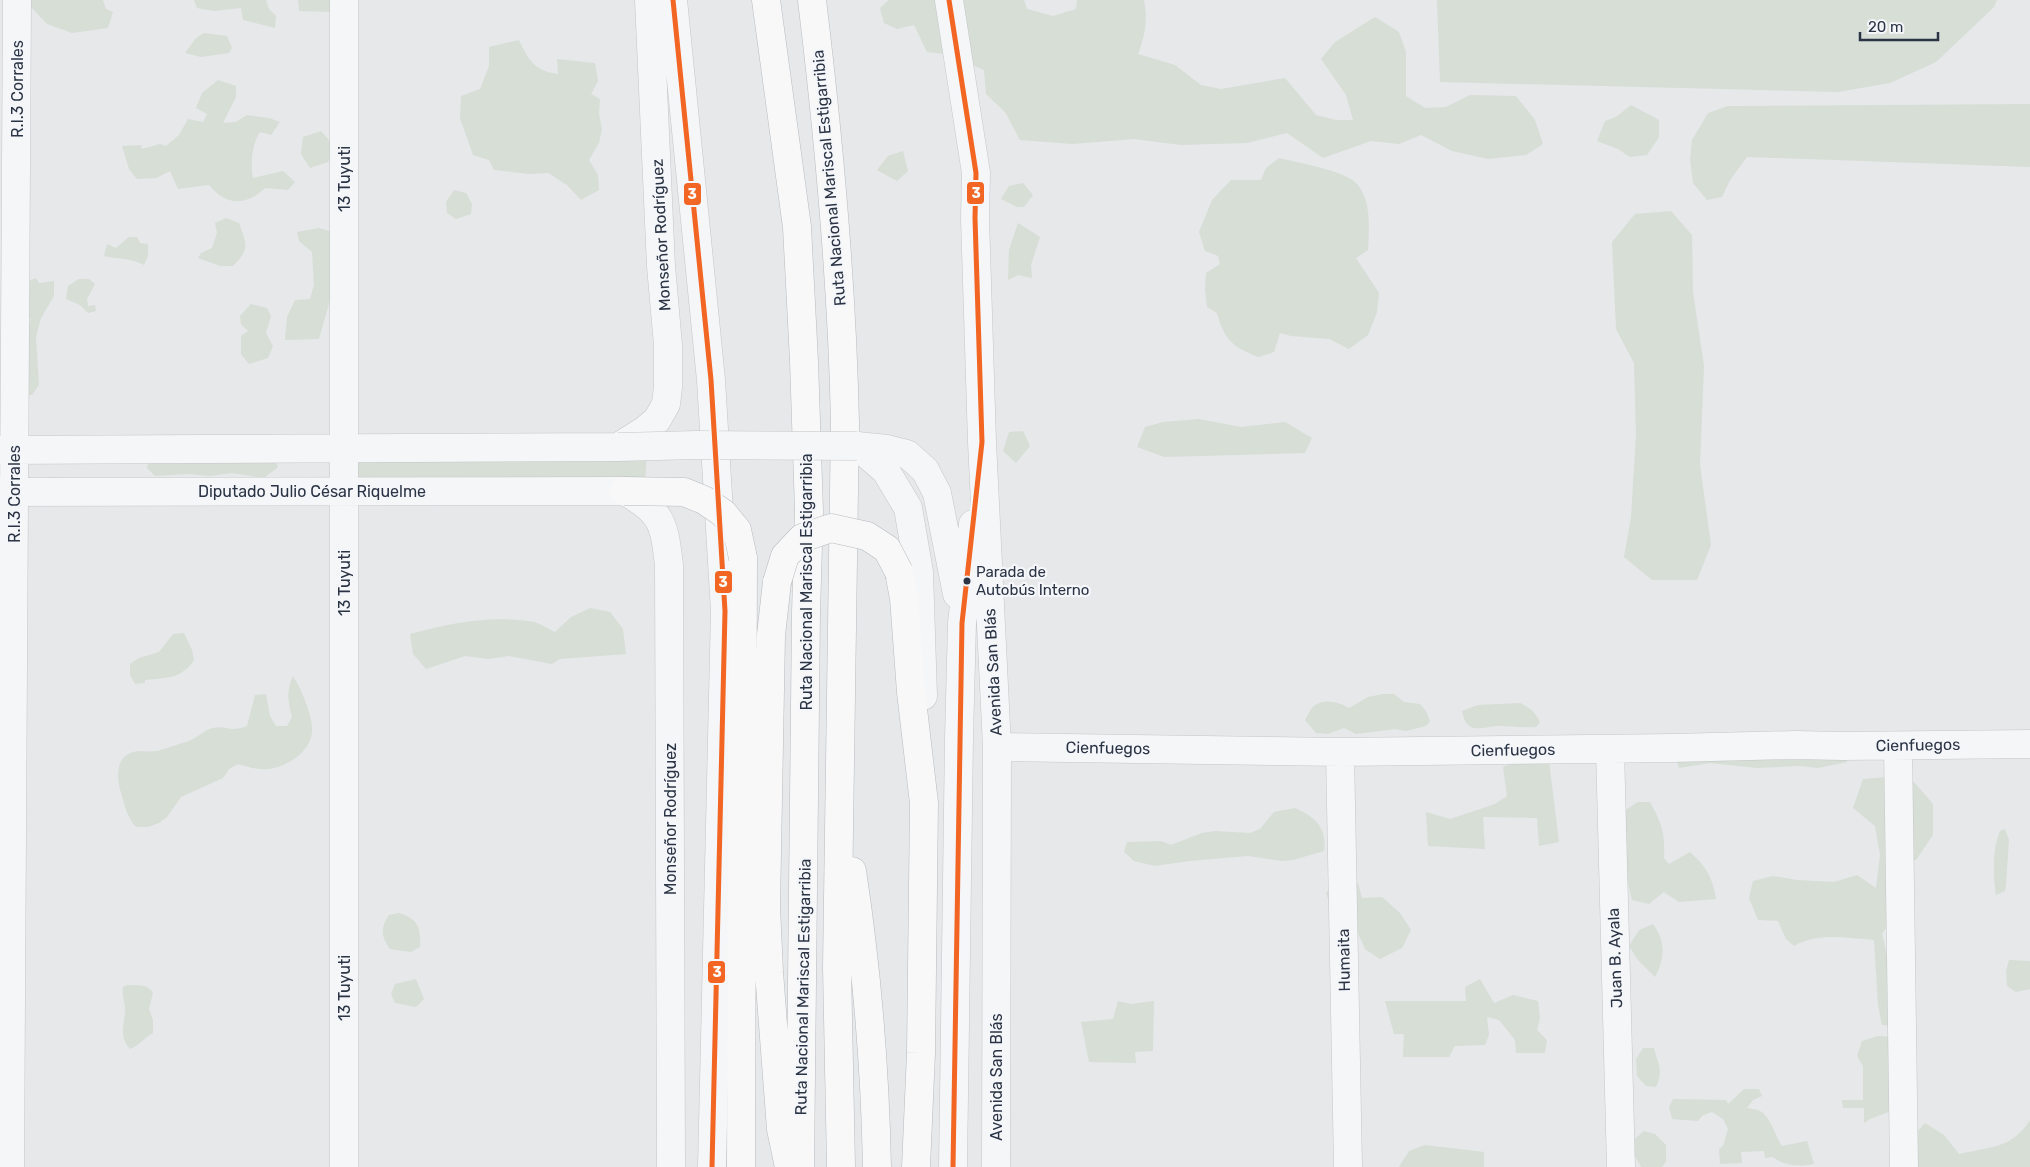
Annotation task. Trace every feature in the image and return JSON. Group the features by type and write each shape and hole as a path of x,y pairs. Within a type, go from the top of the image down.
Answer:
{"highway":[{"name":"Ruta Nacional Mariscal Estigarribia","path":"766,0 797,227 806,441 808,511 800,1167"},
{"name":"Ruta Nacional Mariscal Estigarribia","path":"812,0 834,209 843,354 845,432 837,967 841,1167"},
{"path":"624,491 684,492 704,500 723,513 737,530 743,558 740,1167"},
{"path":"789,1167 781,1129 766,907 771,635 777,582 785,556 802,538 831,528 867,536 887,549 899,572 904,598 911,692 924,803 920,1054 916,1167"},
{"path":"840,795 858,910 867,998 876,1114 877,1167"}],"street":[{"name":"R.I.3 Corrales","path":"10,1167 6,786 8,116 18,0"},
{"name":"13 Tuyuti","path":"344,0 344,1167"},
{"name":"Monseñor Rodríguez","path":"618,447 657,420 666,404 668,387 668,344 661,266 649,0"},
{"path":"673,0 711,380 725,611 712,1167"},
{"name":"Avenida San Blás","path":"949,0 976,173 975,218 982,442 997,747 996,1167"},
{"path":"953,1167 962,622 982,442"},
{"path":"7,450 697,445 857,446 887,449 907,454 925,470 937,493 962,622"},
{"path":"857,446 886,471 908,508 919,572 924,803"},
{"name":"Monseñor Rodríguez","path":"624,491 648,505 661,521 666,535 669,565 671,1167"},
{"name":"Diputado Julio César Riquelme","path":"7,492 624,491"},
{"name":"Cienfuegos","path":"997,747 1340,752 1795,745 2030,744"},
{"path":"1898,746 1904,1167"},
{"name":"Juan B. Ayala","path":"1610,749 1621,1167"},
{"name":"Humaita","path":"1340,752 1348,1167"}],"shaded area":[{"path":"29,0 103,0 106,9 113,12 108,28 72,33 47,24 29,5"},
{"path":"194,0 266,0 269,9 276,16 275,28 243,20 241,8 214,11 197,8"},
{"path":"298,0 332,0 332,12 299,11"},
{"path":"889,0 1024,0 1027,9 1053,16 1076,9 1077,0 1144,0 1145,28 1138,54 1175,65 1201,85 1221,89 1285,78 1316,115 1336,120 1353,120 1346,95 1321,59 1335,42 1375,17 1399,32 1406,52 1406,96 1425,108 1446,107 1470,95 1516,96 1535,120 1543,144 1526,155 1488,159 1452,151 1421,135 1399,144 1371,141 1323,158 1287,133 1247,143 1181,145 1134,139 1073,144 1020,140 1005,112 986,94 984,70 946,54 927,52 914,25 897,29 884,23 880,8"},
{"path":"1437,0 1997,0 1994,7 1936,62 1890,83 1838,92 1440,82"},
{"path":"204,33 227,36 232,48 229,53 201,57 185,53 196,38"},
{"path":"519,40 529,59 543,70 558,74 557,59 595,63 598,81 591,94 600,99 599,114 602,129 599,143 589,160 598,175 599,190 581,200 567,185 548,173 529,174 494,170 489,160 473,155 460,118 461,96 480,89 489,66 489,47"},
{"path":"218,80 236,86 236,97 223,123 236,122 247,115 269,118 280,122 271,135 260,132 257,137 252,154 252,172 253,178 283,171 295,182 288,190 265,188 251,198 237,201 229,200 222,197 209,185 178,189 170,171 156,178 137,179 129,169 122,146 141,145 142,149 160,144 166,146 179,135 188,119 203,122 207,114 196,108 202,93"},
{"path":"2030,104 2030,167 1747,157 1730,180 1722,197 1707,200 1693,183 1690,159 1692,140 1708,113 1728,106"},
{"path":"1631,105 1659,120 1659,137 1647,155 1630,157 1618,149 1597,141 1605,121 1616,117"},
{"path":"321,131 329,140 333,152 328,162 310,168 301,154 303,137"},
{"path":"903,151 908,171 897,181 877,170 888,156"},
{"path":"1279,158 1342,175 1356,183 1365,197 1368,215 1368,250 1356,258 1379,293 1377,312 1368,335 1349,349 1329,339 1291,336 1280,333 1274,352 1258,357 1236,346 1223,330 1217,313 1207,307 1206,273 1220,264 1218,256 1205,251 1199,232 1212,200 1231,180 1261,180 1266,168"},
{"path":"1023,183 1033,195 1024,207 1017,207 1001,199 1009,186"},
{"path":"454,190 466,193 472,204 471,214 456,219 447,213 446,202"},
{"path":"1671,211 1692,235 1693,292 1704,366 1700,465 1711,545 1697,580 1652,580 1624,557 1631,517 1636,435 1634,363 1616,329 1612,242 1635,214"},
{"path":"226,218 239,223 245,242 242,255 233,266 220,266 198,258 201,253 212,248 217,233 215,223"},
{"path":"1018,223 1040,237 1031,265 1032,278 1018,275 1008,280 1009,250"},
{"path":"319,228 333,232 332,293 319,339 285,340 287,317 295,300 310,299 314,285 312,252 299,241 297,232"},
{"path":"129,237 137,237 140,243 148,244 148,256 144,265 129,260 104,256 107,244 116,248"},
{"path":"36,278 39,283 54,281 54,296 41,318 36,337 39,385 32,395 23,395 28,325 31,319 15,309 23,283"},
{"path":"79,279 89,279 95,284 87,299 88,306 95,305 96,311 88,313 80,305 66,299 68,286"},
{"path":"251,304 267,308 271,316 266,333 273,346 268,358 249,364 241,354 241,336 248,331 241,324 240,316"},
{"path":"1199,419 1241,427 1285,422 1312,438 1305,453 1164,457 1137,447 1145,427 1163,422"},
{"path":"1023,431 1030,446 1016,463 1003,451 1009,432"},
{"path":"647,452 645,482 349,487 349,456"},
{"path":"150,457 274,457 278,467 264,478 232,473 210,476 188,474 155,476 147,468"},
{"path":"590,608 610,612 623,629 626,654 560,659 552,664 509,656 488,659 465,656 426,669 413,654 410,634 472,621 503,619 534,622 555,632 571,617"},
{"path":"184,633 192,650 194,660 189,666 184,671 172,676 145,680 145,683 135,684 130,675 130,664 139,658 159,652 173,634"},
{"path":"293,676 305,701 312,727 309,743 299,756 269,769 257,769 238,764 229,769 223,778 181,797 167,817 159,823 148,827 136,827 130,819 118,780 119,767 125,756 138,751 157,751 186,742 213,728 237,729 247,726 255,695 266,694 270,716 276,726 287,726 292,717 288,696"},
{"path":"1394,694 1404,702 1420,704 1426,711 1430,721 1426,726 1406,731 1395,729 1356,734 1344,728 1328,734 1316,733 1305,720 1313,707 1322,702 1341,704 1349,708 1368,697"},
{"path":"1520,703 1529,708 1540,722 1536,727 1471,727 1464,719 1462,711 1478,705"},
{"path":"1843,746 1847,762 1818,768 1800,766 1757,768 1710,763 1679,768 1673,748"},
{"path":"1523,759 1549,761 1559,842 1539,846 1537,818 1483,817 1485,849 1428,846 1426,812 1450,819 1495,804 1507,796 1503,767"},
{"path":"1886,777 1914,782 1933,804 1933,835 1916,860 1893,859 1893,921 1882,933 1889,965 1896,1026 1882,1025 1878,1005 1874,940 1823,937 1794,946 1786,939 1778,921 1758,920 1749,898 1753,881 1773,876 1797,880 1834,882 1857,875 1876,888 1880,855 1875,826 1853,808 1863,779"},
{"path":"1638,802 1650,802 1657,817 1662,829 1664,858 1669,864 1690,852 1708,873 1713,884 1716,899 1679,902 1664,892 1649,904 1632,900 1625,871 1622,812"},
{"path":"1295,808 1314,819 1318,824 1324,835 1324,851 1293,860 1282,861 1248,856 1155,866 1134,861 1124,852 1127,842 1161,841 1171,845 1202,833 1215,831 1250,833 1260,829 1274,812"},
{"path":"2005,829 2009,840 2006,885 2005,891 1996,895 1994,854 2000,831"},
{"path":"1337,877 1358,883 1362,898 1382,897 1400,913 1411,930 1402,948 1380,959 1365,949 1354,924 1335,918 1326,893"},
{"path":"399,913 414,921 419,929 420,947 411,952 390,949 383,936 384,924 389,915"},
{"path":"1653,924 1660,937 1663,950 1661,963 1655,977 1638,960 1629,946 1639,930"},
{"path":"2009,960 2030,961 2030,989 2016,992 2007,986 2006,971"},
{"path":"416,979 424,999 416,1007 395,1003 391,994 395,984"},
{"path":"1480,979 1494,1003 1513,995 1538,1001 1540,1018 1537,1030 1547,1040 1545,1053 1516,1053 1515,1040 1499,1020 1487,1017 1489,1035 1485,1045 1455,1046 1449,1057 1403,1057 1404,1034 1394,1034 1385,1001 1466,1001 1465,987"},
{"path":"128,985 145,986 153,993 149,1009 153,1020 153,1033 130,1049 126,1044 123,1033 125,1007 123,987"},
{"path":"1118,1001 1131,1004 1154,1001 1153,1051 1135,1052 1136,1063 1089,1062 1081,1022 1113,1019"},
{"path":"1878,1036 1893,1037 1899,1108 1864,1123 1864,1108 1843,1108 1842,1100 1863,1100 1863,1066 1857,1056 1862,1041"},
{"path":"1643,1048 1654,1048 1660,1071 1656,1087 1646,1086 1637,1076 1636,1059"},
{"path":"1744,1089 1759,1089 1762,1096 1753,1100 1747,1108 1758,1110 1764,1114 1782,1146 1807,1141 1814,1164 1787,1164 1773,1157 1765,1158 1764,1151 1741,1152 1742,1163 1720,1164 1719,1149 1723,1146 1728,1129 1723,1119 1712,1112 1703,1115 1698,1121 1672,1119 1669,1107 1673,1099 1726,1100 1728,1104"},
{"path":"2030,1120 2030,1167 1918,1167 1914,1165 1916,1133 1925,1123 1944,1135 1959,1154 1990,1148 2008,1142 2023,1130"},
{"path":"1644,1131 1655,1134 1666,1145 1666,1162 1662,1167 1641,1167 1635,1156 1635,1139"},
{"path":"1425,1145 1484,1152 1484,1167 1399,1167 1409,1151"}],"transit line":[{"name":"3","path":"673,0 711,380 725,611 712,1167"},
{"name":"3","path":"949,0 976,173 975,218 982,442 962,623 953,1167"}],"place":[{"name":"Parada de Autobús Interno","path":"967,581"}]}
